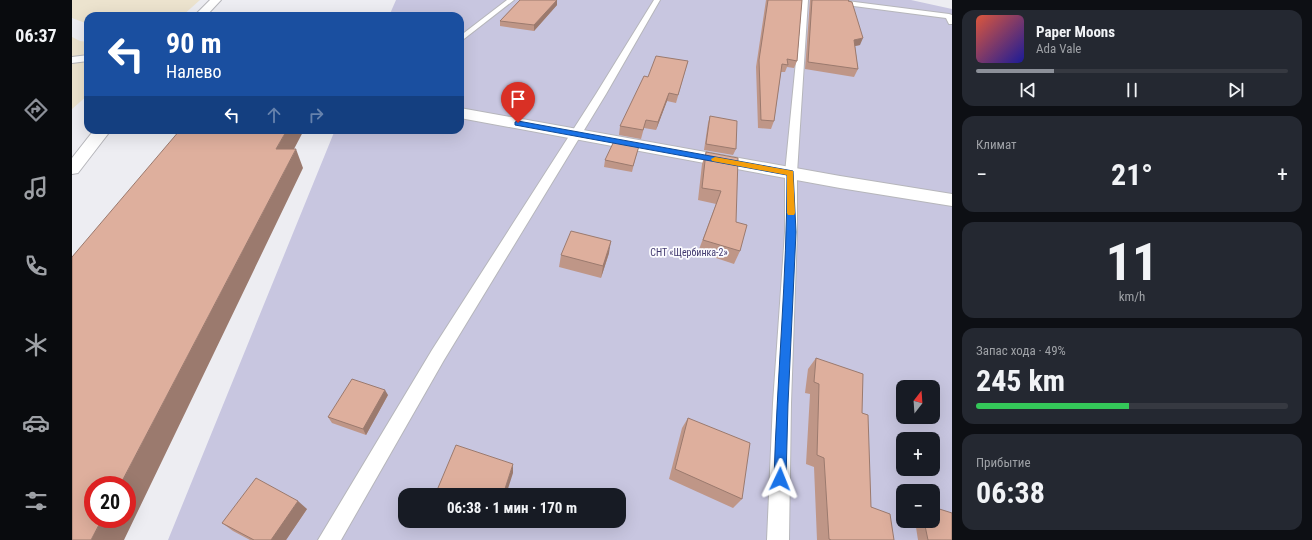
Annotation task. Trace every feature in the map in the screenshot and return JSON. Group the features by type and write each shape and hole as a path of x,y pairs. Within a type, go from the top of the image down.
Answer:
{"street":[{"path":"204,12 216,0"},
{"path":"464,114 791,173 952,200"},
{"path":"72,169 100,134"}],"lane":[{"path":"464,37 510,0"},
{"path":"329,540 438,355 576,134 657,0"},
{"path":"778,540 782,404 791,232 791,173 805,0"},
{"path":"823,0 949,16 952,22"},
{"path":"74,59 84,58"}],"shaded area":[{"path":"72,0 200,0 186,12 84,12 84,22 72,18"},
{"path":"72,37 84,42 84,98 72,109"}],"green space":[{"name":"СНТ «Щербинка-2»","path":"396,0 911,0 952,9 952,540 168,540 333,134 464,134 464,12 391,12"}],"building":[{"path":"520,0 557,0 534,25 500,21"},
{"path":"768,0 802,0 797,61 787,59 788,65 782,64 774,121 761,120 759,60"},
{"path":"812,0 849,0 848,1 852,2 863,38 854,40 858,69 808,62"},
{"path":"656,56 688,61 678,95 669,93 658,122 646,120 643,130 620,126 644,76 648,77"},
{"path":"710,116 737,121 736,149 706,144"},
{"path":"177,134 285,134 276,149 296,149 125,476 84,476 84,528 97,528 91,540 72,540 72,257"},
{"path":"614,141 639,146 633,166 605,160"},
{"path":"706,152 738,158 736,222 747,225 740,251 703,240 721,191 702,188"},
{"path":"571,231 611,241 603,266 561,255"},
{"path":"816,358 863,374 862,413 868,415 871,507 890,514 894,540 829,539 824,458 817,455 819,384 814,382"},
{"path":"352,379 385,390 363,429 328,417"},
{"path":"688,418 750,443 742,499 675,469"},
{"path":"456,445 513,464 505,488 438,488"},
{"path":"256,478 298,501 271,540 254,540 222,523"},
{"path":"940,509 952,513 952,540 928,540 925,528 940,528"}],"slow traffic":[{"path":"715,159 791,173 791,213"}],"route":[{"path":"518,123 791,173 791,232 782,404 780,479"}]}
